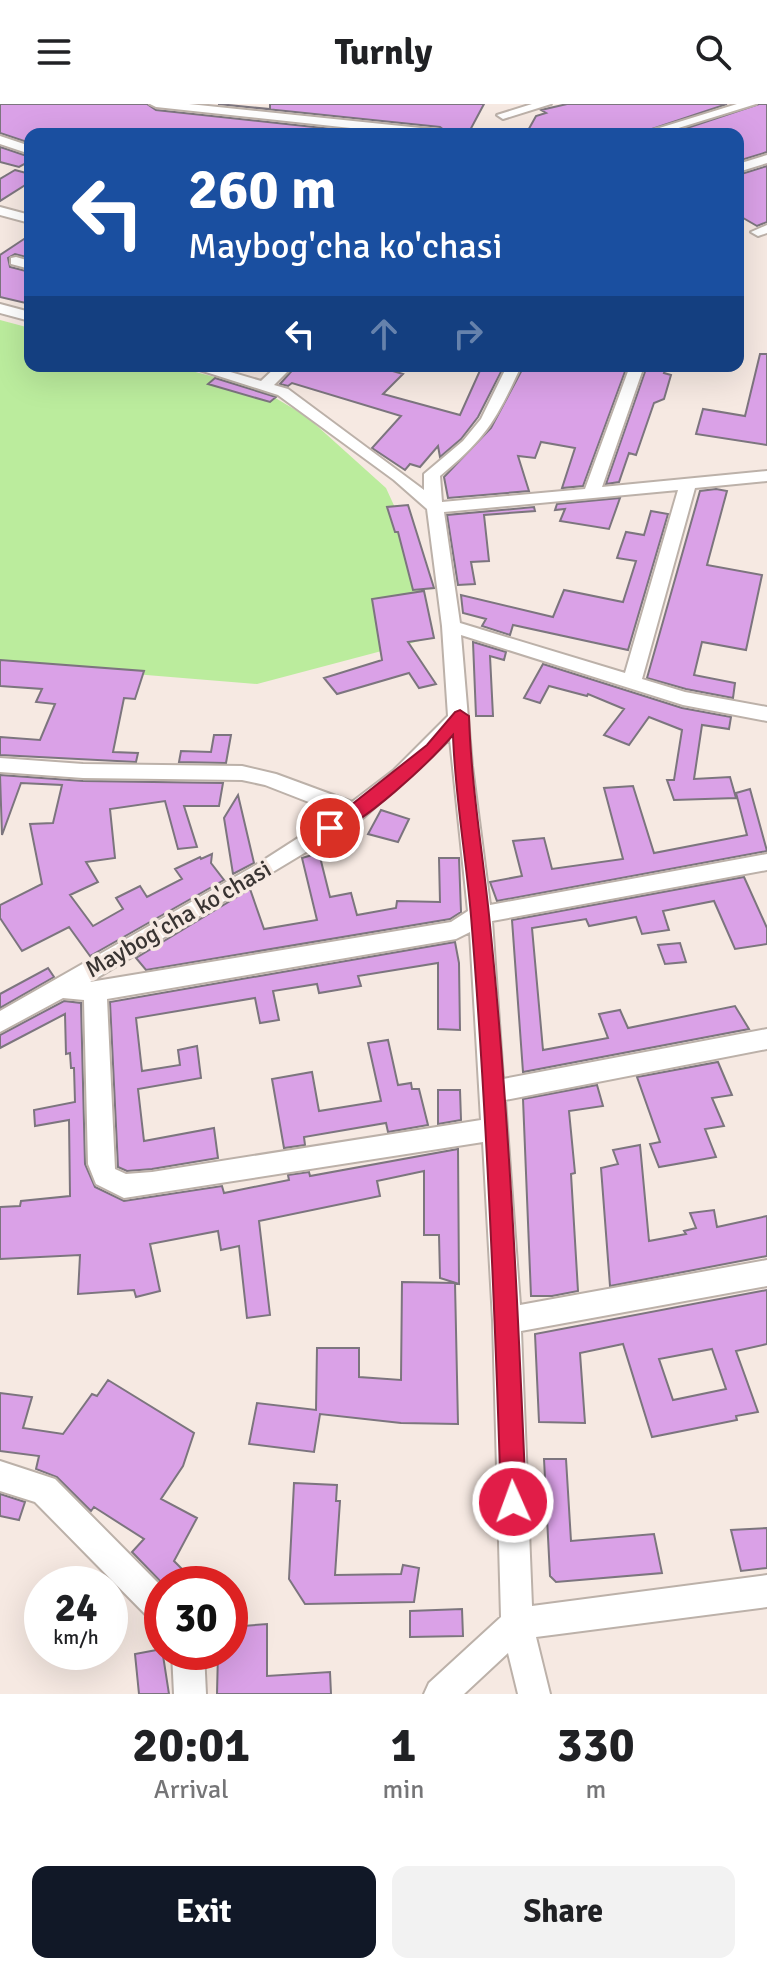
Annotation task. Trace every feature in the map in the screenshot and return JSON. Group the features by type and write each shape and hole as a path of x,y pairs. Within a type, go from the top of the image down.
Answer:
{"street":[{"path":"156,104 383,128"},
{"path":"503,114 545,104"},
{"path":"668,128 749,106"},
{"path":"0,138 24,139"},
{"path":"0,138 24,148"},
{"path":"744,166 767,159"},
{"path":"0,211 24,217"},
{"path":"216,372 265,385 295,400 400,477 435,508 767,476"},
{"path":"265,385 279,372"},
{"path":"511,372 488,420 469,444 432,474 451,626 462,766 480,915 507,1320 519,1630 534,1694"},
{"path":"592,492 635,372"},
{"path":"632,681 688,483"},
{"path":"451,626 683,698 767,714"},
{"name":"Maybog'cha ko'chasi","path":"0,1022 357,812 432,749 460,716"},
{"path":"0,765 83,771 242,773 269,779 357,812"},
{"path":"59,988 95,992 456,930 480,915 767,862"},
{"path":"95,992 101,1164 105,1176 124,1186 494,1129"},
{"path":"492,1092 767,1039"},
{"path":"507,1320 767,1273"},
{"path":"0,1476 44,1490 144,1591"},
{"path":"440,1694 519,1630 767,1591"},
{"path":"189,1670 190,1694"}],"green space":[{"path":"0,320 24,326 24,372 196,372 260,389 306,416 386,488 414,549 427,639 257,684 0,663"}],"building":[{"path":"0,104 147,104 156,110 322,128 24,128 24,141 0,133"},
{"path":"218,104 270,109 270,104 484,104 471,128 440,127"},
{"path":"567,104 727,104 655,128 529,128 536,116 546,113 541,110"},
{"path":"767,104 767,152 744,159 744,128 687,128"},
{"path":"0,147 24,155 24,164 19,167 0,162"},
{"path":"767,166 767,222 757,226 744,218 744,173"},
{"path":"15,170 24,172 24,186 0,201 0,179"},
{"path":"24,239 24,256 15,254 8,258 10,267 24,270 24,303 0,297 0,255"},
{"path":"760,354 767,354 767,445 696,434 703,409 745,416"},
{"path":"291,372 396,372 403,374 383,394 460,415 479,372 501,372 478,417 461,439 440,457 438,446 420,467 410,464 405,470 372,448 401,416 292,383 288,386 280,384"},
{"path":"521,372 625,372 583,486 562,488 575,448 541,442 535,458 518,456 529,491 448,498 444,477 491,428"},
{"path":"645,372 671,375 664,399 654,403 636,455 629,453 619,482 606,484"},
{"path":"215,378 276,397 270,402 208,384"},
{"path":"700,491 727,491 707,565 762,575 746,650 702,642 694,675 735,683 733,698 647,678"},
{"path":"620,498 609,529 560,521 565,509 555,510 557,504"},
{"path":"408,505 434,588 413,590 398,532 395,532 387,507"},
{"path":"534,507 535,511 484,515 489,561 471,562 475,584 458,585 447,515"},
{"path":"651,511 668,514 628,650 513,625 510,635 482,626 486,619 463,613 461,595 553,617 564,590 623,602 636,561 617,558 626,532 644,535"},
{"path":"424,591 434,638 408,642 436,684 419,688 409,673 337,694 324,678 382,660 372,599"},
{"path":"473,642 506,652 504,660 490,656 493,716 476,716"},
{"path":"0,660 144,671 135,699 124,698 113,752 138,753 136,762 0,755 0,737 40,740 55,704 36,702 42,689 0,686"},
{"path":"543,664 682,708 731,717 729,729 702,725 694,779 730,777 736,798 674,800 667,780 674,780 682,730 649,717 629,745 604,735 624,709 588,694 549,686 540,703 524,698"},
{"path":"214,735 231,735 226,763 179,762 181,751 211,752"},
{"path":"0,775 83,781 223,783 219,806 184,806 197,847 178,849 165,801 110,809 115,858 86,862 98,882 70,895 93,926 123,909 116,898 140,886 147,897 182,879 175,869 200,857 212,854 211,863 224,880 90,956 69,927 22,951 0,918 0,905 42,884 30,824 53,823 62,785 21,783 2,835"},
{"path":"633,786 654,853 747,835 736,793 750,789 767,851 497,901 490,882 522,876 513,841 544,838 552,869 623,859 604,788"},
{"path":"238,795 254,863 233,874 224,818"},
{"path":"381,810 409,819 398,842 368,834"},
{"path":"319,853 330,897 351,893 357,915 396,908 397,901 440,902 439,858 459,858 461,912 450,919 146,970 136,958 250,889 264,929 317,920 302,858"},
{"path":"744,877 767,928 767,944 735,949 714,901 663,911 669,930 642,934 636,917 589,926 586,919 532,928 543,1050 608,1038 599,1014 620,1010 628,1028 735,1006 749,1029 523,1072 512,920"},
{"path":"455,942 459,963 460,1030 438,1029 438,963 358,976 361,986 319,993 317,984 273,991 279,1020 260,1023 255,998 136,1018 142,1071 180,1065 178,1050 197,1046 201,1078 138,1089 144,1141 214,1128 218,1158 152,1169 127,1171 118,1167 110,1002"},
{"path":"680,943 686,962 665,964 658,945"},
{"path":"48,968 54,977 0,1008 0,994"},
{"path":"64,1001 81,1003 85,1164 95,1187 124,1201 222,1186 224,1193 289,1180 288,1175 309,1172 310,1176 458,1149 459,1284 440,1278 439,1235 424,1235 424,1171 377,1181 380,1196 259,1221 270,1315 247,1318 239,1246 221,1250 218,1231 150,1244 160,1291 136,1297 134,1290 78,1294 80,1255 0,1259 0,1207 20,1206 21,1201 70,1196 69,1120 35,1126 34,1110 75,1102 74,1068 71,1068 70,1053 66,1054 65,1014 0,1048 0,1035"},
{"path":"388,1040 398,1085 411,1083 412,1089 419,1089 428,1125 388,1132 386,1123 304,1137 305,1145 284,1148 272,1079 312,1072 319,1111 381,1101 368,1043"},
{"path":"718,1062 732,1095 712,1098 724,1126 705,1129 716,1157 659,1167 650,1144 660,1142 637,1077"},
{"path":"597,1085 603,1106 569,1111 575,1173 571,1174 578,1291 531,1296 523,1099"},
{"path":"438,1090 460,1090 461,1120 438,1124"},
{"path":"640,1145 649,1241 686,1234 684,1231 696,1228 690,1213 714,1210 717,1227 767,1216 767,1256 610,1286 601,1168 618,1164 613,1150"},
{"path":"402,1282 455,1283 458,1424 401,1423 320,1414 314,1452 249,1444 257,1403 316,1410 317,1348 359,1348 359,1377 401,1380"},
{"path":"767,1290 767,1344 736,1351 758,1412 736,1416 737,1420 652,1437 623,1344 580,1353 585,1423 539,1422 535,1334","holes":["712,1349 726,1389 673,1400 659,1359"]},
{"path":"108,1380 194,1433 183,1466 161,1499 197,1518 174,1561 179,1566 146,1566 132,1552 144,1539 94,1507 91,1511 57,1477 36,1469 39,1456 0,1451 0,1393 32,1397 23,1428 63,1434 92,1394 97,1396"},
{"path":"544,1459 566,1459 571,1541 654,1534 662,1573 556,1582 550,1576"},
{"path":"294,1483 337,1485 336,1501 340,1501 335,1575 401,1574 403,1565 419,1568 414,1602 305,1604 289,1579"},
{"path":"0,1494 25,1502 19,1520 0,1516"},
{"path":"767,1528 767,1568 741,1571 731,1530"},
{"path":"462,1609 463,1636 410,1637 410,1611"},
{"path":"267,1624 267,1676 330,1672 331,1694 217,1694 218,1670 248,1670 248,1626"},
{"path":"144,1652 144,1670 165,1670 169,1694 139,1694 135,1654"}],"route":[{"path":"330,828 357,812 432,749 460,716 462,766 480,915 492,1092 507,1320 513,1502"}]}
